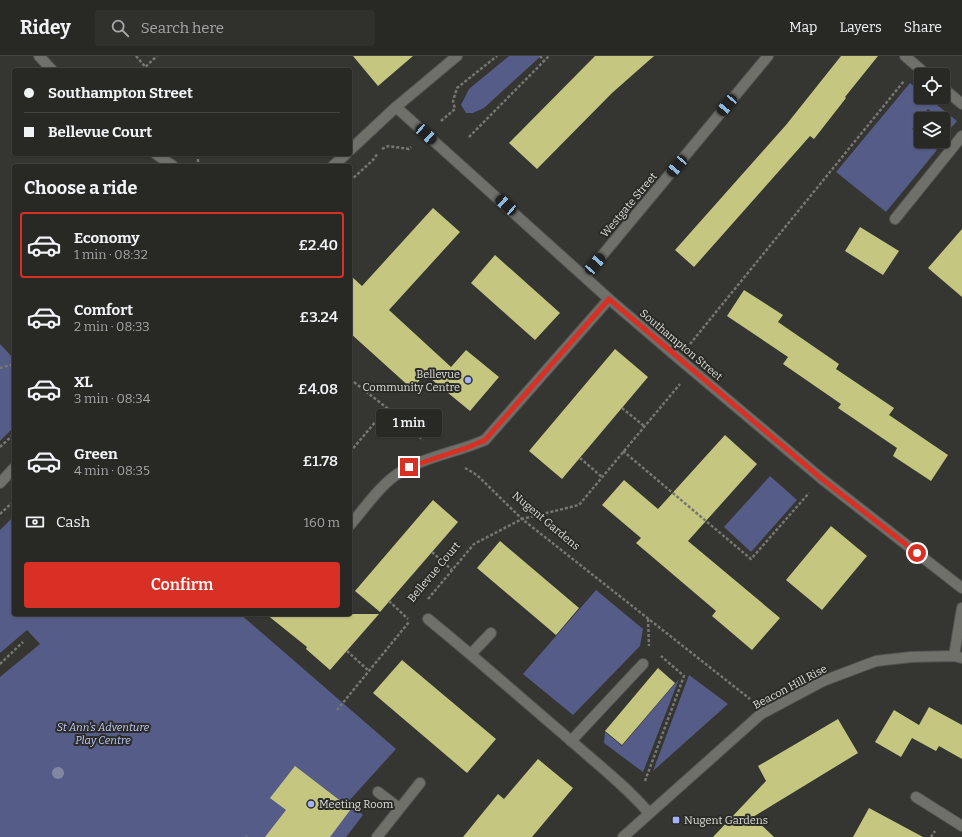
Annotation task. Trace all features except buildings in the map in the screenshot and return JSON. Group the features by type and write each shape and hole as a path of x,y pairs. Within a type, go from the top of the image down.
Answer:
{"street":[{"path":"39,56 50,68"},
{"path":"352,148 396,107 457,56"},
{"name":"Westgate Street","path":"585,276 768,56"},
{"path":"905,56 918,68"},
{"path":"950,94 962,104"},
{"name":"Southampton Street","path":"396,107 609,299 678,358 822,479 962,588"},
{"path":"895,219 962,136"},
{"path":"159,156 170,164"},
{"path":"335,164 344,156"},
{"path":"352,523 398,473 409,467 485,440 609,299"},
{"path":"0,483 12,470"},
{"path":"958,657 962,608"},
{"path":"428,619 471,654 571,741 639,801 649,813"},
{"path":"471,654 491,633"},
{"name":"Beacon Hill Rise","path":"623,837 761,714 823,681 876,661 911,657 958,657"},
{"path":"571,741 643,664"},
{"path":"376,837 420,783"},
{"path":"378,792 399,808"},
{"path":"916,797 962,826"}],"path":[{"path":"136,56 145,67 157,56"},
{"path":"454,96 457,88 497,56"},
{"path":"540,56 544,61"},
{"path":"469,136 549,56"},
{"path":"678,358 916,66"},
{"path":"352,179 373,160 380,150"},
{"path":"0,368 12,365"},
{"name":"Bellevue Court","path":"424,603 474,544 522,519 579,505 686,377 691,369"},
{"name":"Nugent Gardens","path":"352,381 387,408 442,456 477,475 522,519 748,696 761,714"},
{"path":"352,450 387,408"},
{"path":"622,408 644,426"},
{"path":"0,447 12,436"},
{"path":"623,451 751,559 822,479"},
{"path":"580,458 602,477"},
{"path":"0,514 12,503"},
{"path":"432,552 452,570"},
{"path":"389,601 410,621"},
{"name":"Bellevue Court","path":"337,710 413,618"},
{"path":"648,619 648,645 654,650"},
{"path":"0,664 24,642"},
{"path":"347,651 369,671"},
{"path":"639,801 684,676 660,655"}],"green space":[{"path":"509,56 541,56 484,108 473,113 466,113 461,105 469,89"},
{"path":"910,83 914,86 914,104 936,104 946,112 932,112 928,109 926,112 914,112 914,126 912,129 914,131 914,148 935,148 937,150 886,212 836,172"},
{"path":"950,115 957,121 951,128 950,127"},
{"path":"0,344 12,357 12,429 0,441"},
{"path":"770,476 797,500 751,552 724,527"},
{"name":"St Ann's Adventure Play Centre","path":"12,518 12,616 242,616 396,749 348,802 363,815 346,837 0,837 0,677 40,644 27,630 0,653 0,530"},
{"path":"596,590 643,629 640,646 573,715 523,674"},
{"path":"689,675 728,704 653,771"},
{"path":"679,679 643,772 604,743 605,732 622,746"}],"place":[{"name":"Bellevue Community Centre","path":"468,380"},
{"name":"Meeting Room","path":"311,804"},
{"name":"Nugent Gardens","path":"676,820"}],"route":[{"path":"409,467 469,447 485,440 609,299 822,479 917,553"}]}
